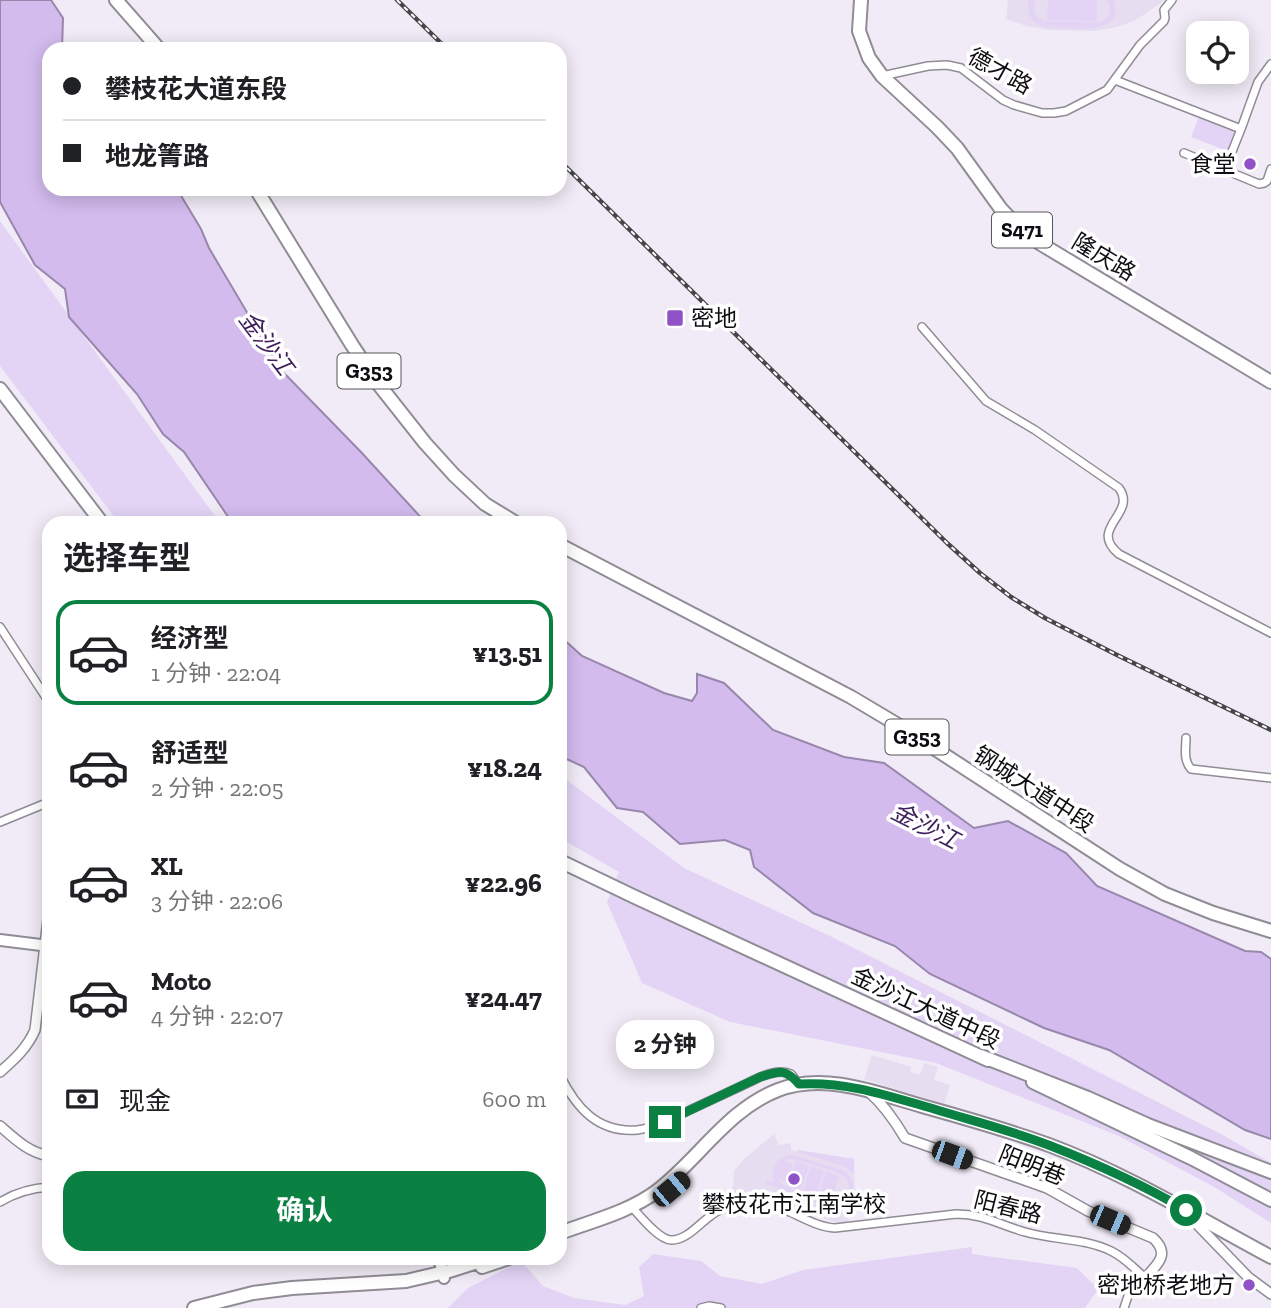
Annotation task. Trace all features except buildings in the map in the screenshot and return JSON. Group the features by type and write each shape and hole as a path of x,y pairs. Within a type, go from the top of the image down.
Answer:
{"main road":[{"path":"116,0 153,42"},
{"name":"隆庆路","path":"861,0 859,31 869,58 882,76 957,148 1001,209 1019,228 1041,244 1271,382"},
{"name":"G353","path":"260,196 376,381 454,475 485,504 505,516"},
{"path":"0,389 97,516"},
{"name":"钢城大道中段","path":"567,549 851,697 1120,869 1165,894 1271,931"},
{"name":"金沙江大道中段","path":"567,864 1019,1073 1271,1200"},
{"path":"0,940 42,948"},
{"path":"0,947 42,949"},
{"path":"1019,1073 1271,1172"},
{"path":"567,1236 632,1208 655,1193 678,1174 742,1110 769,1094 799,1084 820,1083 872,1094 1009,1131 1062,1150 1161,1196 1236,1241"},
{"path":"567,1231 659,1199 747,1116 764,1104 783,1095 825,1088 872,1094 1018,1140 1158,1201 1270,1258"},
{"path":"213,1308 254,1298 293,1293 408,1286 468,1265"},
{"path":"194,1308 279,1289 406,1281 478,1265"}],"street":[{"name":"德才路","path":"882,76 928,66 947,65 961,68 1003,100 1014,105 1042,113 1066,111 1107,90 1140,45 1164,22 1164,10 1172,0"},
{"path":"1225,169 1258,82 1271,64"},
{"path":"1115,79 1241,129"},
{"path":"1184,153 1259,184 1267,181 1271,169"},
{"path":"922,327 986,401 1035,430 1119,488 1124,495 1124,504 1111,526 1108,539 1111,548 1271,633"},
{"path":"0,627 42,691"},
{"path":"1186,738 1186,759 1191,769 1271,778"},
{"path":"0,821 42,805"},
{"path":"0,1072 29,1044 34,1030 42,980"},
{"path":"567,1087 576,1103 593,1120 612,1129 639,1130 665,1122 773,1073 791,1074 799,1084"},
{"name":"阳明巷","path":"872,1094 905,1138 1047,1188 1088,1211 1153,1238 1162,1251 1161,1259 1145,1278"},
{"path":"0,1126 24,1147 42,1154"},
{"path":"0,1202 25,1191 42,1188"},
{"name":"阳春路","path":"632,1208 662,1238 670,1241 686,1235 714,1212 752,1206 778,1208 818,1225 835,1228 970,1214 1032,1234 1099,1246 1126,1260 1145,1278"},
{"path":"1192,1219 1248,1277 1271,1294"},
{"path":"1124,1308 1128,1296 1145,1278"},
{"path":"701,1308 721,1308"}],"shaded area":[{"path":"1008,0 1165,0 1136,20 1095,31 1049,30 1006,19"},
{"path":"1029,0 1036,0 1035,13 1046,21 1101,22 1109,12 1107,0 1114,0 1116,12 1112,20 1104,26 1081,29 1047,27 1037,24 1031,18"},
{"path":"1048,0 1097,0 1097,21 1047,20"},
{"path":"1200,114 1239,130 1230,152 1191,137"},
{"path":"0,221 215,516 114,516 0,366"},
{"path":"567,780 684,868 832,937 1221,1134 1271,1163 1271,1223 1216,1188 1119,1136 936,1063 730,1022 642,983 607,902 619,872 567,842"},
{"path":"872,1055 911,1067 910,1072 920,1075 924,1063 938,1067 934,1080 950,1085 944,1104 864,1079"},
{"name":"攀枝花市江南学校","path":"774,1134 779,1145 791,1143 791,1150 854,1159 855,1202 848,1221 842,1224 776,1203 746,1203 729,1197 734,1171"},
{"path":"798,1150 854,1159 854,1174 844,1166"},
{"path":"788,1155 844,1171 853,1183 852,1192 843,1204 852,1208 850,1212 766,1184 767,1180 774,1182 775,1165","holes":["793,1159 845,1177 849,1184 847,1196 840,1201 829,1200 782,1184 778,1179 787,1182 793,1164 784,1161"]},
{"path":"796,1161 809,1166 801,1190 788,1186"},
{"path":"811,1166 824,1171 816,1195 803,1190"},
{"path":"826,1171 839,1176 831,1200 818,1195"},
{"path":"972,1247 972,1254 1077,1268 1098,1289 1085,1308 448,1308 468,1288 513,1265 525,1265 543,1286 574,1298 625,1305 644,1296 639,1267 653,1254 701,1261 720,1276 762,1284 803,1270"}],"water":[{"path":"0,0 51,0 63,18 62,42 42,42 42,196 181,196 281,370 420,516 228,516 184,452 163,434 137,394 69,317 65,289 35,265 0,202"},
{"name":"金沙江","path":"567,642 582,656 664,693 692,701 697,693 697,674 724,683 773,730 844,757 884,763 974,828 1008,821 1066,853 1097,886 1245,951 1261,952 1271,959 1271,1139 1245,1130 1109,1050 1044,1028 930,974 895,946 813,913 754,867 750,850 725,840 680,844 643,812 617,808 584,767 567,759"}],"railway":[{"path":"397,0 440,42"},
{"path":"567,168 980,573 1045,618 1271,730"}],"place":[{"name":"食堂","path":"1250,164"},
{"name":"密地","path":"675,318"},
{"name":"攀枝花市江南学校","path":"794,1179"},
{"name":"密地桥老地方","path":"1249,1285"}],"route":[{"path":"665,1122 760,1077 783,1072 791,1074 799,1084 843,1085 867,1090 1009,1131 1086,1160 1186,1210"}]}
